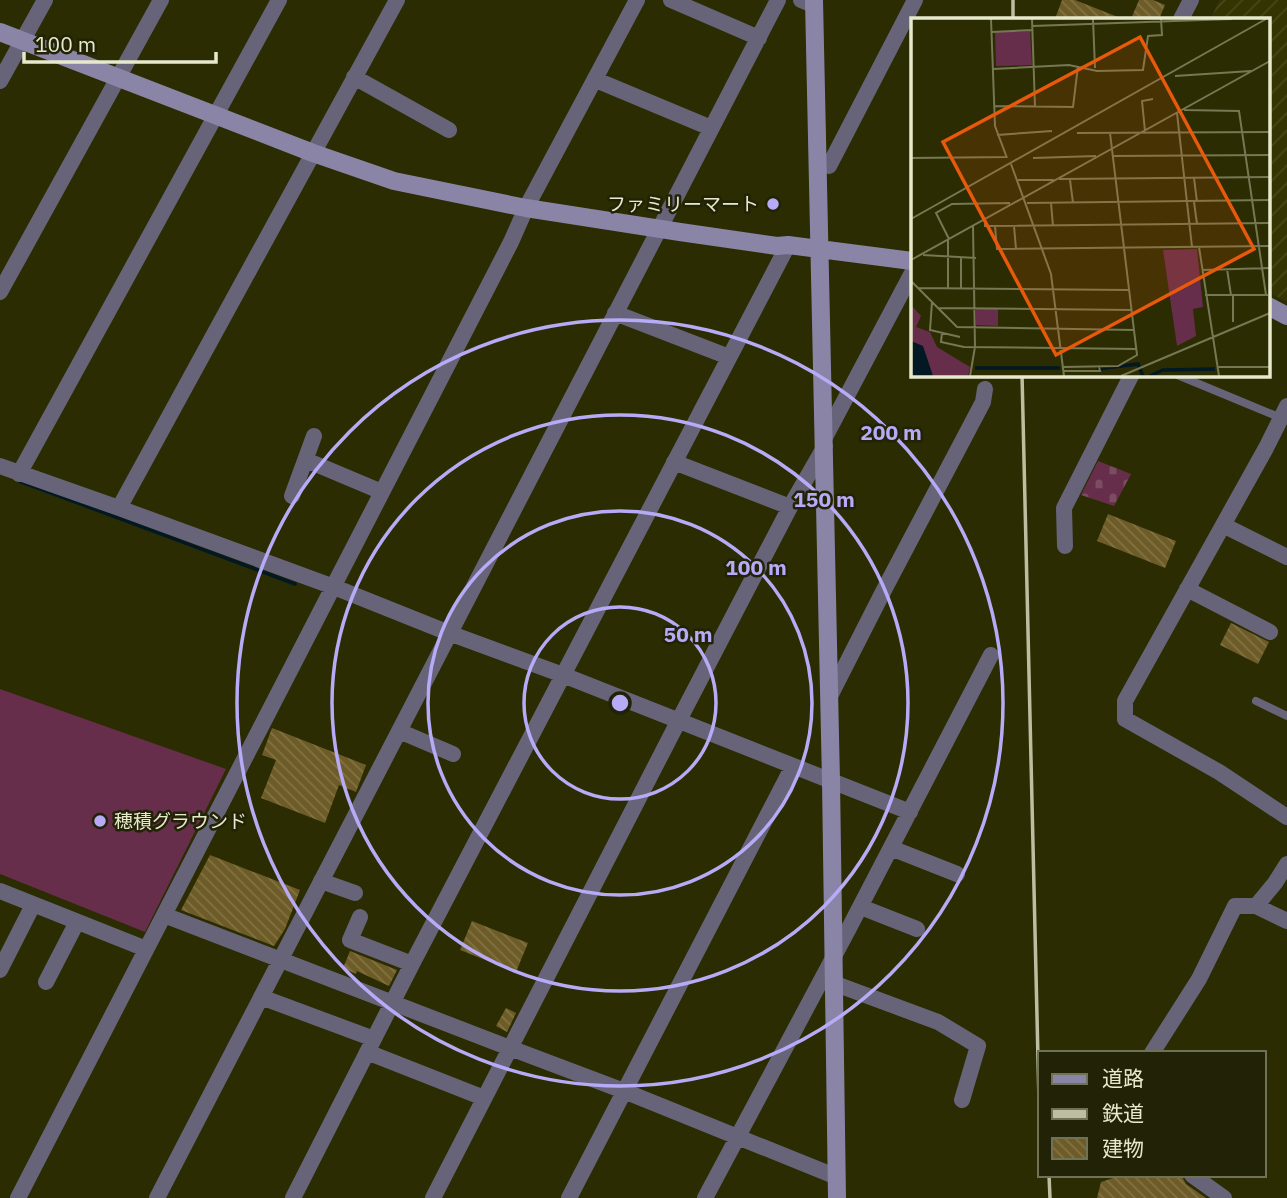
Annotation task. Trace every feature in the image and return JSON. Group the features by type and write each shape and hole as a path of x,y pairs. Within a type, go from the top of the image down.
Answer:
{"street":[{"path":"0,81 44,0"},
{"path":"0,292 161,0"},
{"path":"19,474 279,0"},
{"path":"119,508 397,0"},
{"path":"18,1198 334,587 526,208 637,0"},
{"path":"671,0 759,38"},
{"path":"157,1198 778,0"},
{"path":"828,166 915,0"},
{"path":"1182,18 1191,0"},
{"path":"810,2 824,442 837,1198"},
{"path":"0,32 313,153 394,181 526,208 658,229 911,261"},
{"path":"354,77 449,130"},
{"path":"596,80 711,128"},
{"path":"293,1198 412,964 788,245"},
{"path":"433,1198 911,275"},
{"path":"1270,307 1287,316"},
{"path":"615,313 729,357"},
{"path":"1065,546 1064,508 1131,376"},
{"path":"829,698 983,402 985,389"},
{"path":"1284,412 1125,701 1125,719 1219,772 1287,817"},
{"path":"292,496 314,436"},
{"path":"306,460 382,492"},
{"path":"674,462 790,507"},
{"path":"0,467 334,587 910,812"},
{"path":"1223,525 1287,557"},
{"path":"1187,589 1270,632"},
{"path":"705,1198 861,907 991,655"},
{"path":"399,731 453,754"},
{"path":"569,1198 793,766"},
{"path":"891,848 957,874"},
{"path":"1256,906 1281,886 1287,864"},
{"path":"321,881 355,893"},
{"path":"0,891 146,949"},
{"path":"0,970 33,905"},
{"path":"1153,1051 1199,979 1235,906 1256,906 1287,921"},
{"path":"861,907 917,929"},
{"path":"164,915 624,1091 836,1177"},
{"path":"360,917 350,940 412,964"},
{"path":"46,982 77,922"},
{"path":"833,983 938,1022 978,1046 962,1100"},
{"path":"261,997 484,1098"},
{"path":"1195,1177 1224,1198"}],"lane":[{"path":"1181,376 1284,412"},
{"path":"1256,701 1287,716"}],"shaded area":[{"path":"1220,0 1287,0 1287,302 1270,293 1270,18 1211,18"}],"green space":[{"path":"1098,461 1131,474 1114,506 1081,495"},
{"name":"穂積グラウンド","path":"0,689 226,769 145,932 0,874"}],"building":[{"path":"1062,0 1075,0 1120,18 1055,18"},
{"path":"1139,0 1153,0 1165,5 1159,18 1131,18"},
{"path":"1108,514 1176,541 1165,568 1097,541"},
{"path":"1231,623 1269,642 1258,664 1220,645"},
{"path":"272,728 366,765 356,792 339,785 325,823 261,798 276,760 262,755"},
{"path":"210,855 300,890 285,929 274,946 181,910"},
{"path":"472,921 528,943 516,972 460,950"},
{"path":"350,951 397,970 389,986 357,971 356,974 343,968"},
{"path":"506,1008 516,1013 507,1032 496,1026"},
{"path":"1182,1177 1186,1184 1206,1198 1097,1198 1101,1182 1113,1178"}],"waterway":[{"path":"19,481 295,584"}],"railway":[{"path":"1013,0 1013,18"},
{"path":"1022,376 1038,1059"},
{"path":"1049,1177 1050,1198"}],"place":[{"name":"ファミリーマート","path":"773,204"},
{"name":"穂積グラウンド","path":"100,821"}]}
